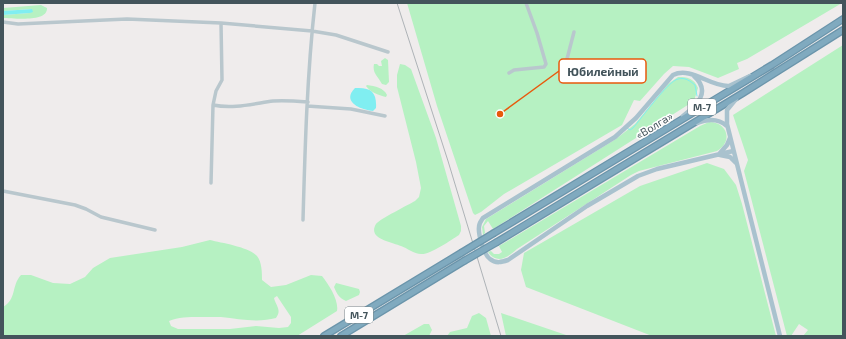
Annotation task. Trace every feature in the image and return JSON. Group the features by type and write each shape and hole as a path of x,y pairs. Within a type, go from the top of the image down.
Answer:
{"highway":[{"name":"«Волга»","path":"324,336 666,129 843,19"},
{"name":"«Волга»","path":"341,336 743,93 843,30"}],"main road":[{"path":"733,151 638,176 581,210 508,260 494,262 489,259 485,253 479,228 483,218 620,133 636,118 673,75 682,72 717,84 729,86 764,69"},
{"path":"666,129 694,108 699,102 702,95 702,88 698,80 691,74"},
{"path":"743,93 727,110 726,121 780,336"},
{"path":"686,127 702,121 710,120 723,123 728,129"},
{"path":"716,155 724,149 730,136"},
{"path":"716,155 730,157 737,166"}],"street":[{"path":"303,220 312,31 315,3"},
{"path":"509,73 514,70 544,67 546,64 526,3"},
{"path":"3,22 18,24 127,19 221,23 312,31 353,40 388,52"},
{"path":"211,183 212,105 216,91 222,80 221,23"},
{"path":"561,82 574,32"},
{"path":"212,105 232,107 272,101 350,109 385,116"},
{"path":"3,191 75,205 101,217 155,230"}],"green space":[{"path":"407,3 842,3 747,59 737,63 739,69 718,78 689,67 673,66 640,101 634,100 622,125 504,194 475,215 473,213 437,106"},
{"path":"41,5 47,8 46,13 42,16 29,19 3,18 3,15 30,13 32,9 3,11 3,8"},
{"path":"843,45 843,336 803,336 808,330 799,324 791,336 787,336 744,171 748,160 733,115"},
{"path":"385,58 388,60 389,82 386,85 382,84 375,72 374,67 374,64 382,66 381,61"},
{"path":"400,64 411,69 436,138 461,226 459,235 440,247 425,254 416,253 382,239 375,233 374,229 376,224 415,201 419,197 421,188 397,87 397,75"},
{"path":"678,77 690,79 698,88 694,101 493,229 488,221 484,226 485,233 483,235 482,227 486,219 616,139 635,124 668,84"},
{"path":"366,86 381,89 386,93 386,97 372,92"},
{"path":"709,122 721,125 726,133 727,138 725,143 717,151 639,171 517,249 510,255 499,259 491,256 488,252 491,251 494,254 499,254 502,252 499,246"},
{"path":"707,163 724,169 736,185 776,336 652,336 526,287 521,270 524,253 640,186"},
{"path":"210,240 248,250 259,258 262,280 271,287 286,285 311,275 322,276 335,297 337,311 297,336 3,336 3,307 10,300 21,275 31,275 53,283 70,284 85,277 93,268 110,258 182,247","holes":["277,296 291,317 291,323 288,327 279,328 256,326 230,329 178,329 171,326 169,321 191,317 221,317 242,320 276,318 279,310 274,298"]},
{"path":"336,283 359,289 359,295 346,301 342,299 338,296 334,287"},
{"path":"479,313 486,318 491,336 447,336 450,332 467,328 472,316"},
{"path":"501,313 569,336 506,336"},
{"path":"424,324 429,324 432,330 429,336 403,336"}],"water":[{"path":"32,9 33,12 30,13 3,15 3,11"},
{"path":"355,88 365,88 374,94 376,108 373,111 358,107 351,101 351,93"}],"waterway":[{"path":"627,128 630,130 633,128 661,93 678,79 685,79 695,85 697,96"}],"railway":[{"path":"397,3 448,161 501,336"}],"place":[{"name":"Юбилейный","path":"500,114"}]}
